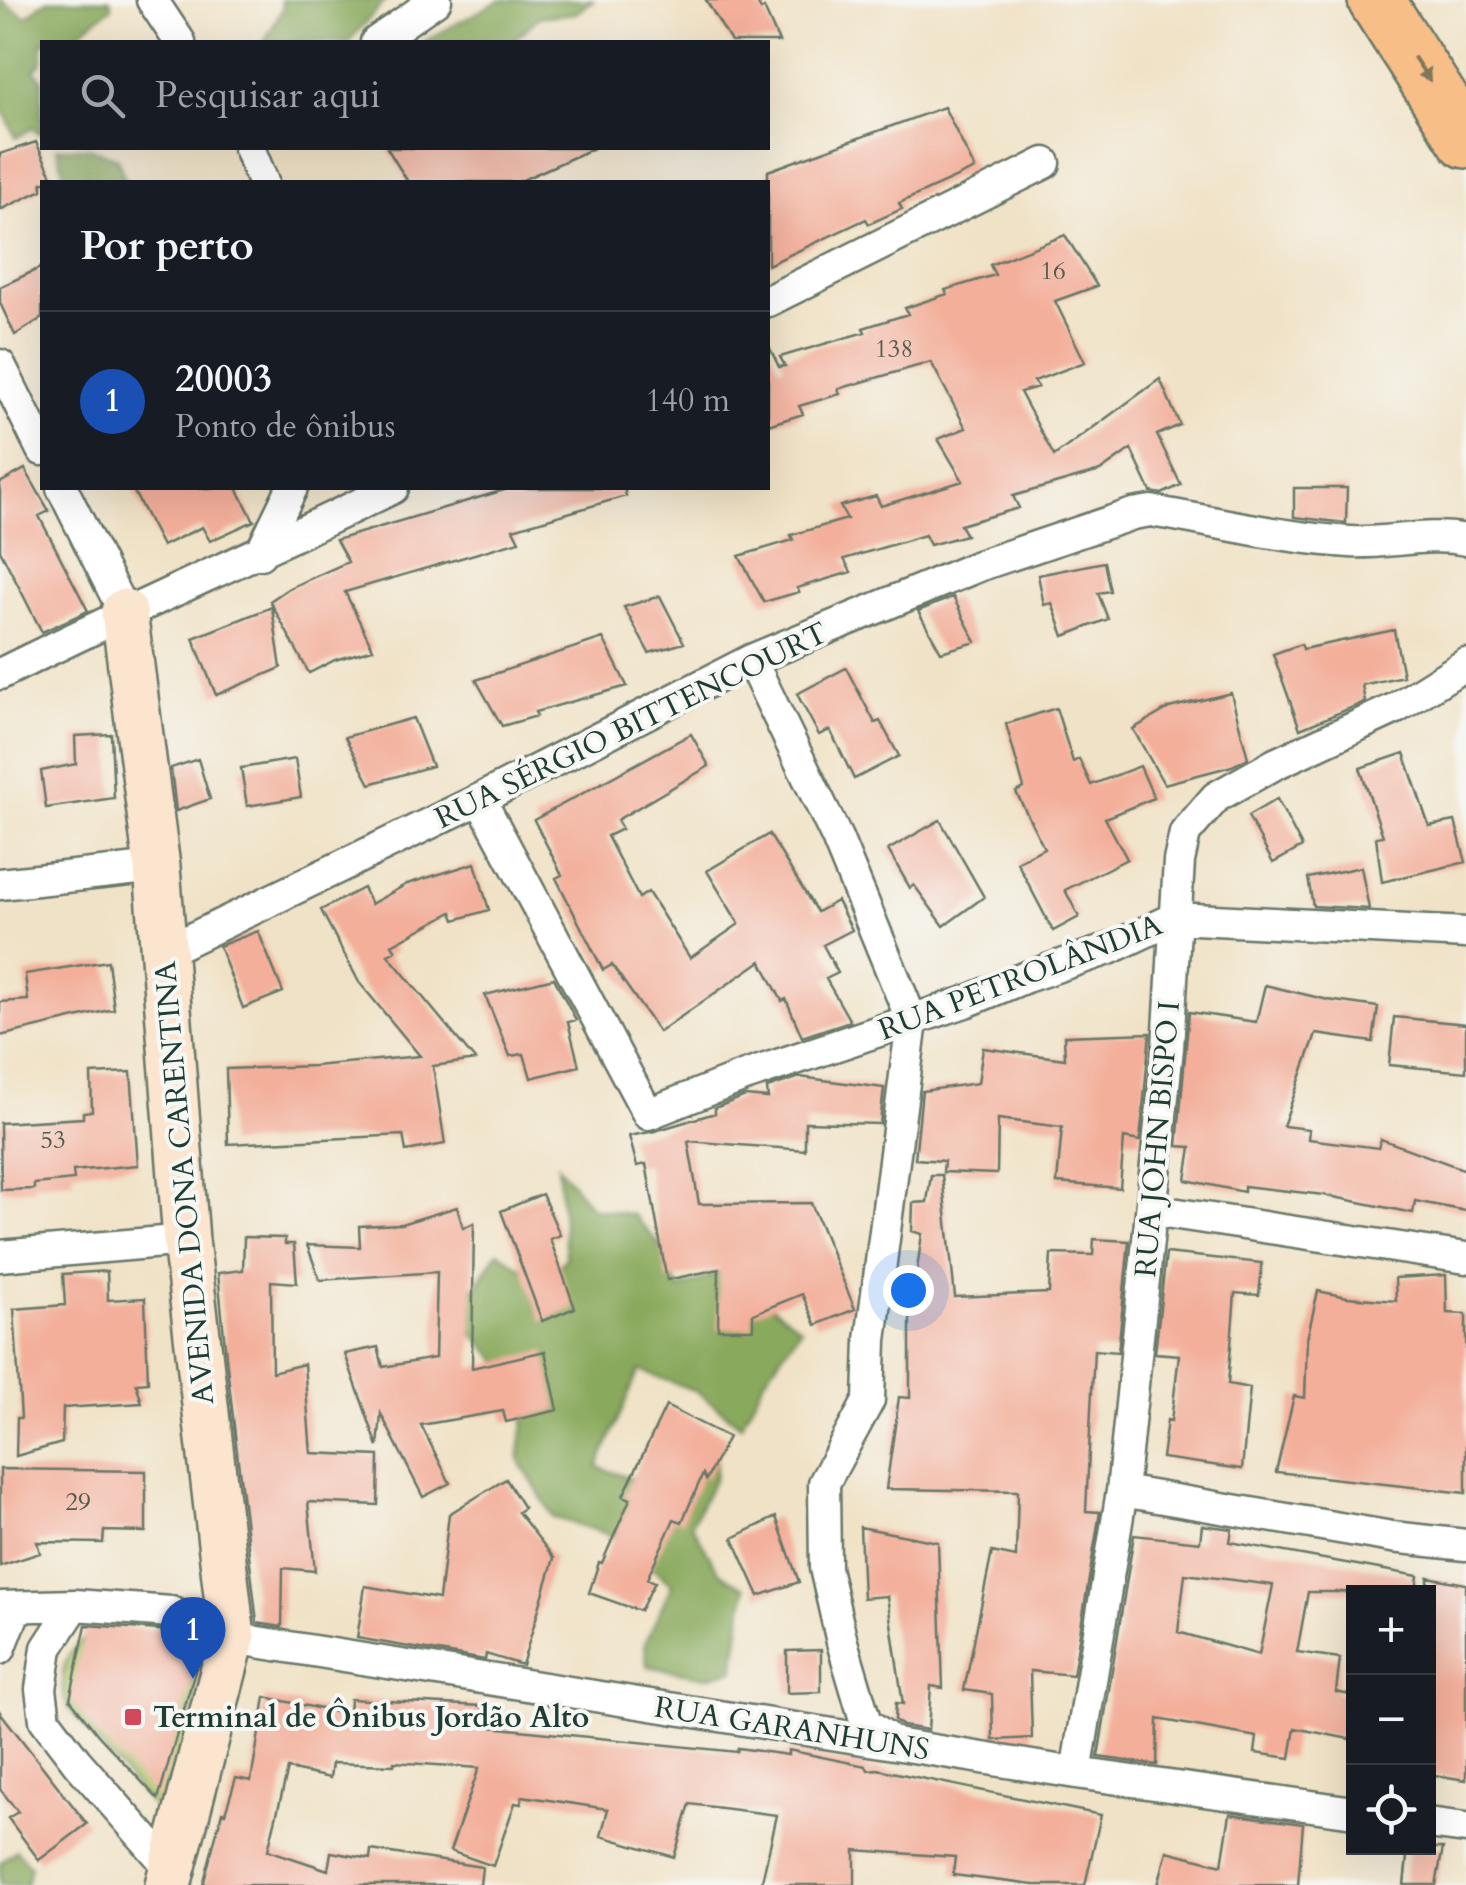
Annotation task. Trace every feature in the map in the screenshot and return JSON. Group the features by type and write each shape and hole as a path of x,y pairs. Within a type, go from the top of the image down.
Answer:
{"highway":[{"path":"1376,0 1466,140"}],"street":[{"path":"152,0 179,40"},
{"path":"379,40 436,0"},
{"path":"250,150 262,180"},
{"path":"770,300 1045,163"},
{"path":"0,365 40,446"},
{"name":"AVENIDA DONA CARENTINA","path":"63,490 124,612 157,867 186,1240 232,1638 170,1878"},
{"path":"260,554 291,490"},
{"path":"0,674 124,612 260,554 389,490"},
{"name":"RUA SÉRGIO BITTENCOURT","path":"162,953 480,799 751,660 981,565 1133,514 1152,511 1297,538 1356,542 1448,536 1466,540"},
{"path":"751,660 836,838 912,1021 870,1340 869,1400 824,1484 825,1568 842,1642 866,1723 896,1744"},
{"name":"RUA JOHN BISPO I","path":"1076,1773 1122,1491 1168,1048 1179,861 1185,833 1216,796 1396,708 1466,664"},
{"name":"RUA PETROLÂNDIA","path":"480,799 648,1114 742,1077 1109,950 1175,918 1466,933"},
{"path":"0,884 157,867"},
{"path":"1152,1210 1466,1258"},
{"path":"0,1256 186,1240"},
{"path":"1122,1491 1466,1545"},
{"path":"75,1605 46,1648 41,1689 45,1720 170,1878"},
{"name":"RUA GARANHUNS","path":"8,1608 75,1605 171,1612 232,1638 1076,1773 1346,1811"},
{"path":"0,1649 8,1608"},
{"path":"1436,1824 1466,1828"}],"green space":[{"path":"0,0 26,17 47,0 110,0 112,7 70,40 40,40 40,64 34,70 40,77 40,133 33,128 16,138 0,103"},
{"path":"281,0 386,0 350,40 265,40 283,8"},
{"path":"500,0 593,0 576,13 539,17 513,40 427,40"},
{"path":"58,150 95,150 117,158 125,180 66,180"},
{"path":"558,1166 592,1208 633,1215 658,1243 678,1289 734,1267 756,1294 801,1328 766,1377 741,1425 696,1391 639,1370 598,1467 663,1490 718,1437 715,1478 691,1524 719,1572 746,1588 734,1670 706,1677 647,1666 645,1644 672,1584 617,1537 553,1517 519,1460 528,1392 457,1317 498,1251 546,1286 566,1257"},
{"name":"Terminal de Ônibus Jordão Alto","path":"86,1637 191,1670 197,1696 173,1778 157,1812 68,1708 62,1678 66,1660"},
{"path":"16,1850 31,1867 26,1885 0,1885 0,1863"}],"building":[{"path":"706,0 756,0 761,10 764,8 779,42 770,40 730,40"},
{"path":"944,107 975,169 899,203 902,209 869,224 866,219 770,264 768,171"},
{"path":"36,142 54,180 40,180 40,191 0,210 0,154"},
{"path":"388,150 590,150 522,180 407,180"},
{"path":"1065,235 1097,286 1055,301 1085,362 1034,381 1038,387 1020,392 1054,456 1160,379 1180,425 1157,435 1181,485 1162,494 1151,492 1131,449 1100,471 1013,496 1019,508 960,525 966,535 930,545 925,535 844,559 851,572 764,602 739,556 793,540 791,535 847,519 840,506 876,496 881,506 963,481 938,439 966,428 931,362 838,389 840,394 799,406 803,414 770,424 770,348 779,367 785,366 780,357 865,332 863,328 908,314 905,308 947,294 945,290 995,275 990,265"},
{"path":"40,268 40,319 15,335 0,303 0,287"},
{"path":"25,469 49,511 39,516 88,611 42,632 0,550 0,483"},
{"path":"1294,488 1347,488 1346,523 1294,517"},
{"path":"133,490 238,490 254,521 210,541 202,527 162,546"},
{"path":"504,490 624,490 626,496 513,529 519,541 345,592 373,649 335,660 309,673 270,601 289,588 348,562 336,540"},
{"path":"1104,562 1110,591 1098,593 1108,619 1064,636 1052,603 1044,605 1038,575"},
{"path":"660,596 684,643 649,653 624,607"},
{"path":"953,597 976,642 941,652 918,611"},
{"path":"272,607 281,668 216,695 193,638"},
{"path":"1394,630 1403,676 1362,685 1365,702 1300,729 1273,654 1301,644 1303,649"},
{"path":"603,638 627,686 535,712 537,716 502,726 476,680"},
{"path":"846,668 875,723 880,721 899,756 854,779 830,730 819,735 797,694"},
{"path":"1231,693 1248,758 1164,784 1133,729 1169,708"},
{"path":"1056,708 1073,762 1079,759 1091,785 1140,766 1154,798 1105,818 1127,859 1065,890 1079,917 1053,931 1017,862 1044,848 1016,792 1024,788 1006,724"},
{"path":"413,718 432,766 370,784 345,737"},
{"path":"111,734 114,798 46,808 41,771 76,764 75,736"},
{"path":"691,734 709,766 617,820 622,829 607,836 639,898 648,892 690,958 739,924 707,871 769,834 817,912 837,901 852,930 823,945 838,973 826,979 850,1021 802,1037 786,999 782,1001 761,961 659,1032 612,965 603,970 556,878 562,875 534,820"},
{"path":"1404,753 1429,826 1455,821 1466,862 1382,882 1376,837 1383,836 1360,768"},
{"path":"198,759 210,799 176,811 171,768"},
{"path":"295,759 301,797 247,806 241,768"},
{"path":"1277,799 1302,847 1273,863 1248,816"},
{"path":"940,820 984,897 944,926 914,885 910,888 888,850"},
{"path":"475,863 489,910 455,920 452,912 392,945 396,951 388,955 475,1060 433,1066 445,1144 406,1151 403,1135 228,1144 226,1069 420,1056 359,982 321,910 363,888 371,904 407,884"},
{"path":"1361,867 1369,909 1313,906 1308,878"},
{"path":"258,931 283,992 243,1008 219,946"},
{"path":"108,961 114,1009 0,1036 0,1002 28,1000 25,974"},
{"path":"554,978 576,1020 568,1022 579,1066 531,1078 524,1054 510,1056 485,995"},
{"path":"1265,985 1378,1007 1373,1042 1316,1034 1283,1126 1309,1129 1308,1139 1378,1148 1381,1139 1466,1170 1466,1211 1415,1201 1413,1213 1324,1195 1244,1186 1244,1192 1186,1180 1191,1147 1177,1146 1189,1012 1256,1022"},
{"path":"1394,1017 1466,1024 1466,1072 1389,1065"},
{"path":"1150,1033 1140,1141 1124,1138 1120,1188 1057,1183 1062,1127 998,1119 997,1174 943,1172 944,1161 915,1159 922,1091 978,1083 983,1048 1065,1059 1064,1036"},
{"path":"131,1072 138,1165 73,1171 74,1180 34,1184 34,1189 1,1190 0,1123 83,1118 83,1112 92,1111 91,1074"},
{"path":"800,1077 884,1088 880,1124 805,1122 805,1150 688,1141 699,1204 811,1203 855,1309 816,1325 802,1294 753,1314 753,1329 718,1329 719,1269 667,1280 646,1164 637,1166 629,1136 715,1113 715,1108 745,1096 768,1098 767,1088"},
{"path":"931,1175 942,1175 955,1297 1049,1293 1051,1254 1093,1255 1094,1239 1129,1241 1118,1352 1094,1350 1086,1511 1100,1512 1073,1675 1030,1671 1032,1738 993,1740 992,1694 964,1690 992,1552 1016,1557 1018,1491 886,1489 899,1397 910,1398 910,1320 922,1234 912,1231 913,1203 927,1202"},
{"path":"542,1194 560,1235 550,1239 575,1308 542,1321 501,1211"},
{"path":"457,1207 463,1228 474,1223 472,1368 545,1351 558,1410 506,1422 503,1411 421,1425 450,1483 423,1497 381,1414 378,1447 345,1354 378,1347 383,1367 435,1358 437,1272 320,1280 307,1245 360,1247 359,1226 401,1224"},
{"path":"244,1237 285,1238 285,1244 294,1244 297,1283 271,1281 272,1372 304,1364 311,1453 379,1456 378,1505 308,1502 315,1571 283,1568 282,1627 257,1623 226,1357 218,1273 243,1270"},
{"path":"1166,1253 1262,1263 1259,1295 1235,1293 1228,1384 1250,1388 1242,1469 1162,1458 1179,1355 1155,1353"},
{"path":"107,1271 108,1300 145,1298 148,1382 136,1383 142,1403 63,1408 62,1443 16,1456 17,1418 21,1418 14,1309 65,1305 63,1274"},
{"path":"1446,1275 1447,1313 1466,1314 1466,1493 1276,1472 1294,1396 1305,1398 1307,1339 1318,1291 1396,1301 1395,1278"},
{"path":"666,1406 728,1437 706,1480 703,1474 682,1522 674,1519 647,1579 655,1582 640,1611 589,1593 599,1562 602,1563 630,1499 623,1496"},
{"path":"0,1469 146,1471 146,1532 104,1531 103,1543 37,1542 40,1553 0,1566"},
{"path":"506,1479 524,1508 518,1512 554,1558 522,1665 486,1654 485,1660 357,1638 365,1586 439,1599 449,1514"},
{"path":"776,1517 799,1582 759,1596 733,1538"},
{"path":"1202,1525 1232,1529 1230,1542 1418,1576 1417,1585 1346,1585 1346,1592 1308,1592 1297,1652 1340,1658 1336,1692 1346,1694 1346,1738 1295,1728 1290,1758 1255,1753 1257,1737 1158,1719 1157,1765 1098,1757 1134,1535 1200,1542","holes":["1185,1574 1273,1585 1259,1655 1178,1632"]},
{"path":"860,1527 938,1542 943,1688 931,1686 928,1730 903,1726 895,1720 896,1703 903,1704 887,1596 863,1598"},
{"path":"1428,1577 1466,1584 1466,1780 1436,1775 1436,1585 1428,1585"},
{"name":"Terminal de Ônibus Jordão Alto","path":"86,1625 160,1630 202,1647 158,1799 70,1699"},
{"path":"821,1650 821,1692 787,1693 787,1651"},
{"path":"265,1697 349,1715 350,1699 482,1706 480,1726 737,1752 738,1748 788,1755 788,1750 866,1766 868,1770 1101,1815 1085,1885 1034,1885 953,1875 955,1857 855,1850 855,1885 761,1885 777,1815 690,1804 674,1857 601,1836 608,1809 522,1796 521,1804 515,1803 493,1866 450,1851 479,1768 394,1762 332,1763 330,1778 288,1769 268,1850 328,1870 331,1852 370,1859 371,1850 482,1867 480,1885 203,1885 222,1812 225,1813 236,1778 251,1781"},
{"path":"0,1712 87,1824 39,1860 8,1818 18,1812 0,1789"},
{"path":"1230,1814 1303,1824 1298,1885 1158,1885 1167,1851 1222,1865"},
{"path":"1436,1848 1443,1848 1436,1885 1404,1885 1407,1855 1436,1855"}],"place":[{"name":"20003","path":"193,1679"},
{"name":"Terminal de Ônibus Jordão Alto","path":"133,1717"}]}
